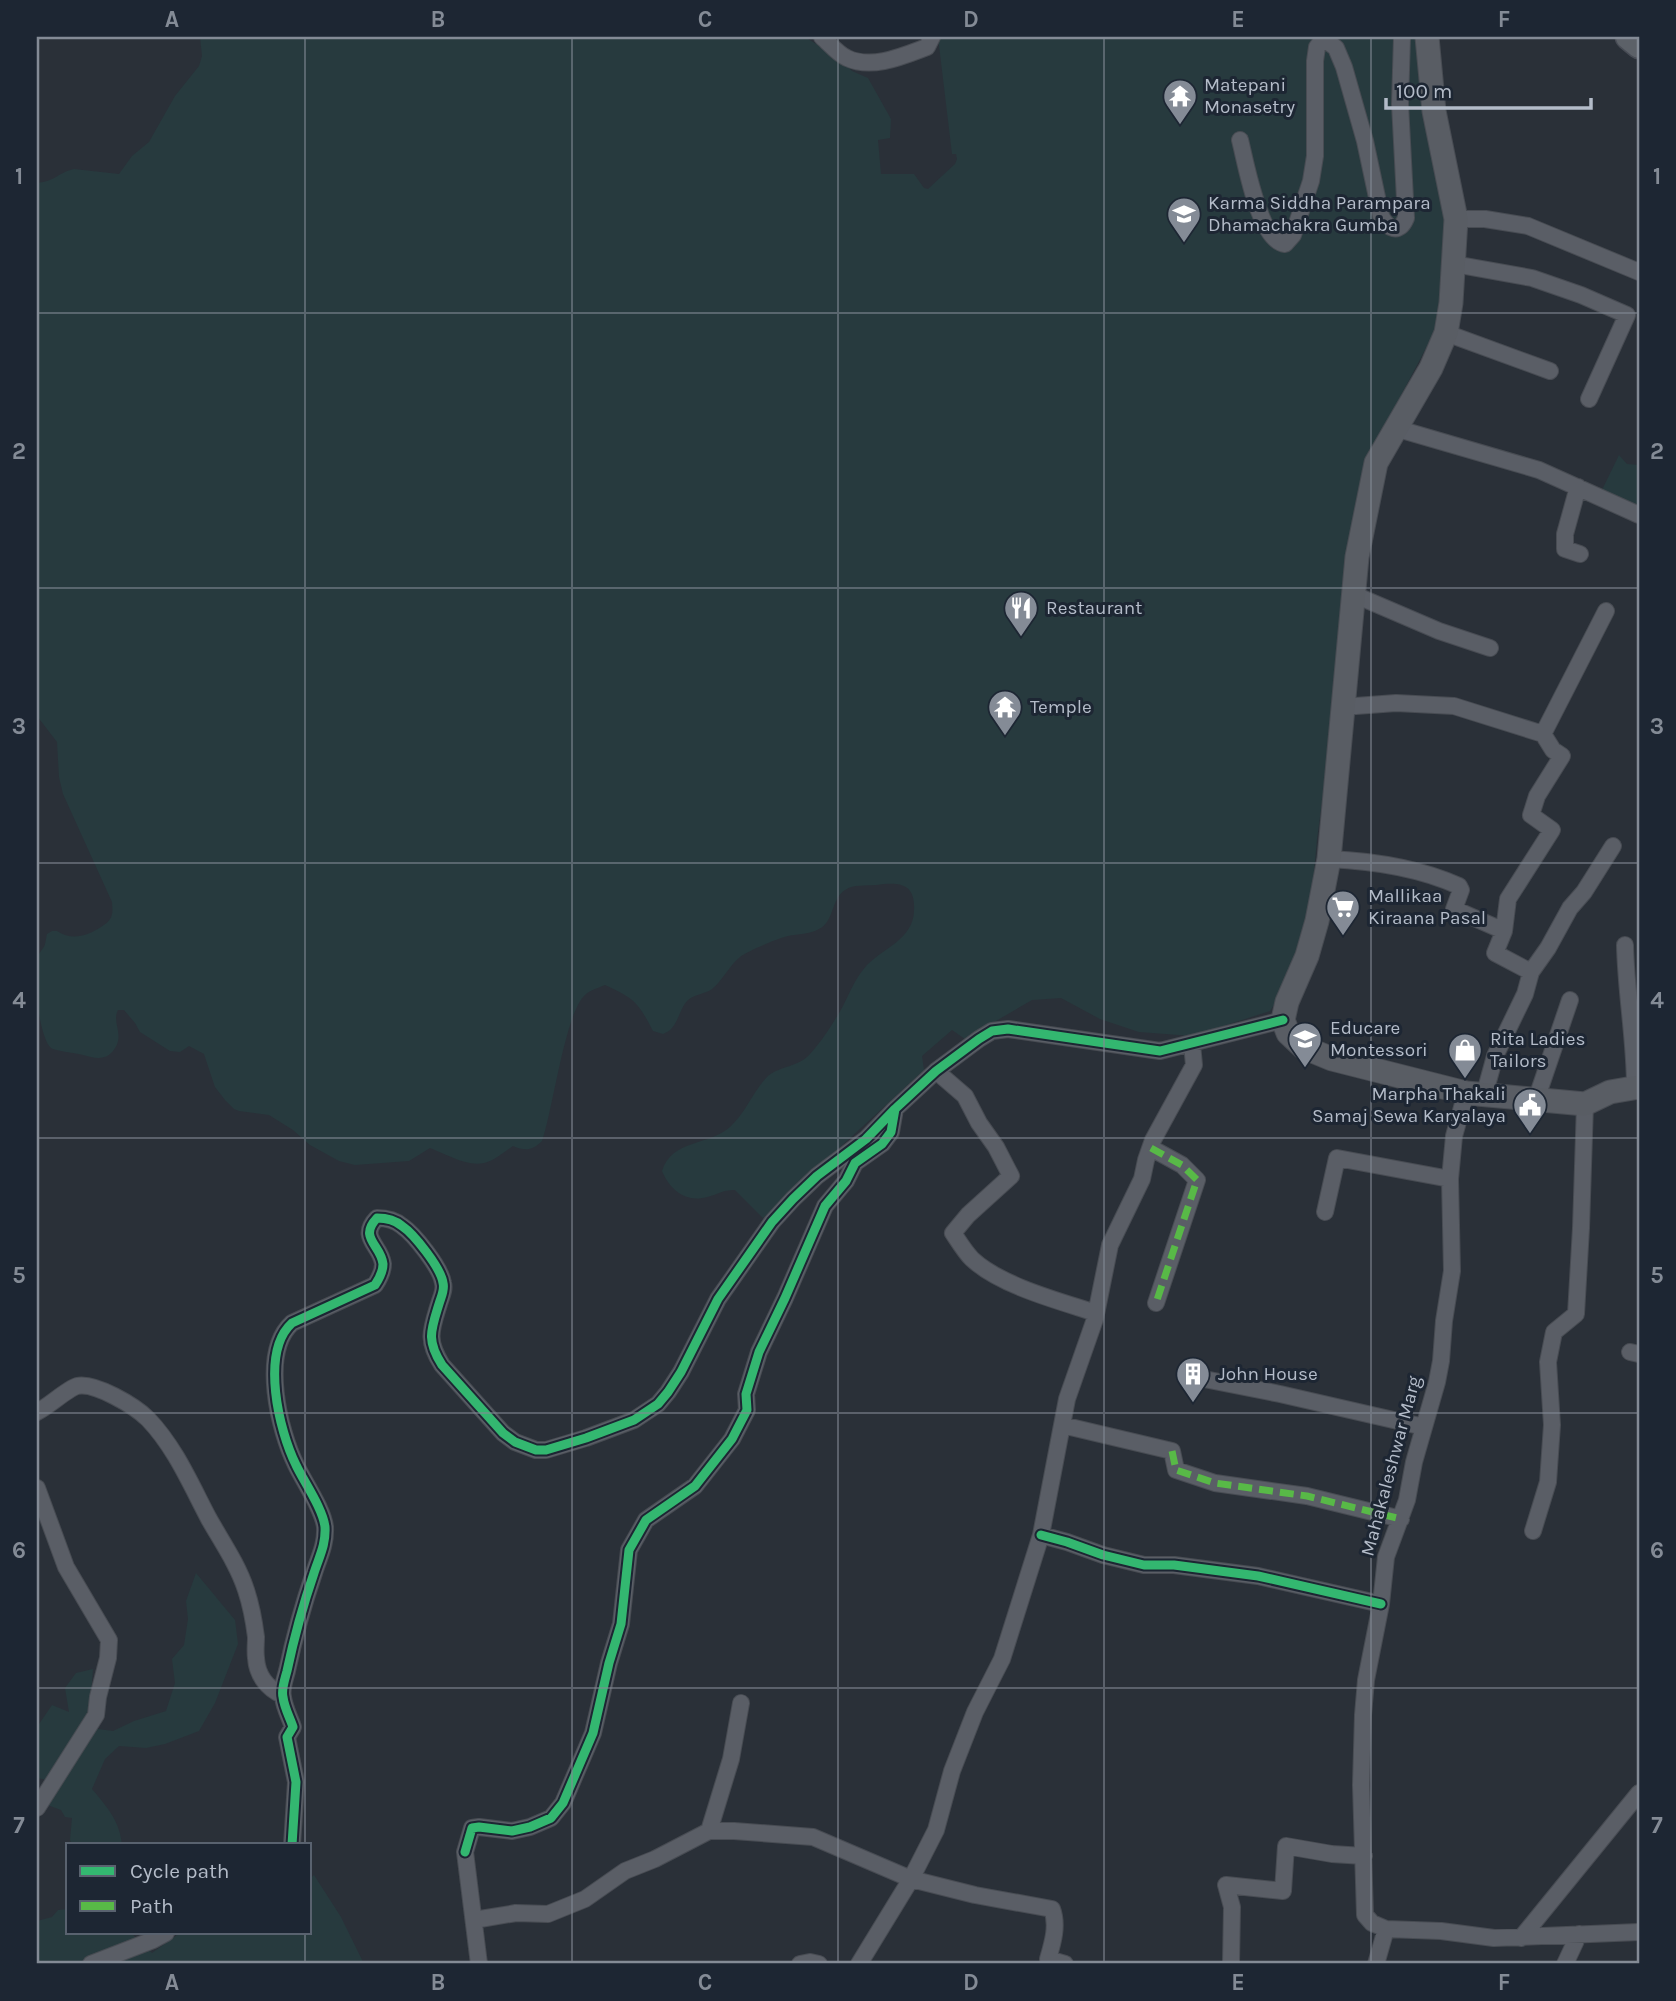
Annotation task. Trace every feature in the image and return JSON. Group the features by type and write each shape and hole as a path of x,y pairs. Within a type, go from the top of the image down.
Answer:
{"main road":[{"path":"1427,37 1434,111 1456,219 1446,333 1431,368 1376,463 1357,557 1329,859 1317,921 1283,1020 1288,1033 1303,1047 1322,1055 1475,1095 1585,1104 1610,1092 1637,1087"},
{"path":"1628,37 1639,46"}],"street":[{"path":"822,37 849,60 868,62 899,57 927,47 932,37"},
{"path":"1240,140 1266,228 1276,240 1286,244 1293,235 1311,181 1315,156 1315,61 1317,47 1321,42 1327,41 1336,48 1344,67 1365,141 1381,216 1391,228 1401,227 1406,218 1400,104 1402,37"},
{"path":"1456,219 1485,219 1528,226 1639,272"},
{"path":"1454,264 1532,278 1627,315 1589,399"},
{"path":"1446,333 1550,371"},
{"path":"1395,428 1539,470 1639,515"},
{"path":"1578,487 1565,534 1565,549 1580,554"},
{"path":"1355,595 1439,631 1490,648"},
{"path":"1543,734 1606,611"},
{"path":"1342,707 1396,703 1454,706 1543,734 1553,750 1562,756 1537,796 1531,815 1552,830 1508,899 1504,932 1495,953 1531,972"},
{"name":"Mahakaleshwar Marg","path":"1385,1928 1372,1923 1365,1916 1362,1785 1366,1680 1381,1604 1386,1557 1407,1500 1414,1462 1439,1372 1452,1271 1450,1179 1454,1136 1525,994 1531,972 1570,908 1584,892 1613,846"},
{"path":"1329,859 1363,860 1421,871 1446,880 1459,886 1461,890 1454,909 1504,932"},
{"path":"1625,945 1626,983 1637,1087"},
{"path":"1536,1100 1570,1000"},
{"path":"292,1843 296,1782 287,1737 293,1727 282,1695 304,1603 324,1547 325,1525 286,1438 278,1408 275,1375 278,1349 285,1329 292,1323 375,1286 383,1262 369,1231 377,1218 394,1221 404,1227 418,1241 438,1270 443,1282 443,1293 431,1331 434,1353 442,1365 503,1433 515,1442 536,1450 546,1450 634,1420 658,1404 681,1372 718,1299 772,1222 817,1177 866,1139 936,1071 979,1038 992,1031 1007,1029 1160,1051 1283,1020"},
{"path":"859,1964 911,1879 936,1830 952,1771 975,1712 1002,1659 1041,1535 1067,1399 1096,1313 1110,1245 1142,1179 1151,1148 1194,1065 1192,1044"},
{"path":"936,1071 965,1096 1011,1177 968,1215 953,1233 972,1259 997,1276 1096,1313"},
{"path":"1532,1531 1548,1482 1552,1425 1548,1362 1554,1332 1576,1314 1585,1104"},
{"path":"479,1964 465,1852 472,1828 512,1831 530,1827 551,1818 563,1803 593,1733 609,1662 621,1624 629,1550 646,1520 695,1486 732,1439 747,1410 746,1394 759,1352 825,1206 846,1181 855,1163 882,1144 891,1132 895,1109"},
{"path":"1151,1148 1182,1165 1197,1180 1156,1303"},
{"path":"1325,1212 1337,1158 1450,1179"},
{"path":"1199,1378 1424,1427"},
{"path":"37,1412 75,1386 89,1386 110,1394 147,1419 173,1452 234,1564 246,1589 253,1615 256,1660 263,1680 272,1690 282,1695"},
{"path":"1062,1424 1172,1451 1175,1470 1215,1483 1307,1496 1401,1519"},
{"path":"37,1488 66,1567 109,1640 96,1715 37,1808"},
{"path":"1041,1535 1144,1565 1174,1565 1258,1576 1381,1604"},
{"path":"709,1831 730,1759 741,1703"},
{"path":"1521,1938 1639,1793"},
{"path":"474,1920 516,1913 548,1914 585,1899 625,1871 709,1831 734,1830 813,1837 911,1879 975,1895 1052,1909 1056,1920 1048,1959 1065,1964"},
{"path":"1231,1964 1233,1907 1226,1885 1283,1891 1286,1846 1364,1856"},
{"path":"1376,1964 1385,1928 1441,1931 1494,1938 1639,1932"},
{"path":"91,1964 164,1934"},
{"path":"1565,1964 1579,1934"},
{"path":"800,1964 819,1964"}],"green space":[{"path":"200,37 805,37 840,59 852,71 868,78 891,119 890,138 878,140 881,174 914,174 924,188 928,189 957,159 956,154 952,154 938,37 1428,37 1453,216 1445,312 1368,458 1360,489 1350,534 1310,916 1287,985 1270,1011 1192,1036 1139,1032 1100,1019 1061,998 1032,1000 965,1039 952,1030 922,1056 924,1070 763,1218 735,1190 692,1198 674,1189 662,1171 674,1153 730,1127 768,1076 800,1062 814,1049 836,1018 863,970 909,929 914,901 909,889 904,886 860,886 845,890 837,899 824,926 812,932 778,939 744,954 712,989 688,1000 674,1025 663,1034 653,1031 635,1002 623,994 605,985 589,992 578,1005 571,1021 542,1141 528,1149 513,1146 484,1163 464,1162 430,1148 409,1161 355,1165 339,1161 310,1145 269,1115 234,1109 215,1087 204,1054 189,1046 180,1052 170,1051 140,1032 124,1010 118,1010 116,1015 117,1045 106,1056 95,1058 51,1048 40,1019 35,977 37,958 47,934 57,931 74,937 90,933 108,922 112,902 63,794 57,742 37,716 37,183 74,169 119,174 132,156 149,142 175,96 199,66 202,56"},
{"path":"1619,455 1627,464 1639,465 1639,507 1602,490"},
{"path":"196,1573 235,1620 238,1644 215,1703 199,1731 146,1748 119,1746 105,1759 92,1789 116,1821 122,1843 71,1843 72,1818 65,1817 61,1810 45,1804 53,1781 37,1778 37,1727 52,1705 69,1712 65,1688 76,1673 93,1669 90,1708 98,1729 113,1731 166,1711 175,1683 172,1659 184,1645 188,1619 186,1601"},
{"path":"314,1875 341,1917 364,1964 37,1964 37,1921 52,1917 58,1910 66,1909 66,1934 132,1934 152,1953 179,1934 312,1934"}],"marked path":[{"path":"1151,1148 1182,1165 1197,1180 1156,1303"},
{"path":"1172,1451 1176,1470 1215,1483 1307,1496 1401,1519"}],"cycle path":[{"path":"292,1843 296,1782 287,1737 293,1727 282,1691 299,1622 323,1545 325,1527 321,1512 296,1465 284,1433 276,1392 277,1353 282,1336 292,1323 375,1285 382,1273 383,1264 370,1236 372,1225 377,1218 393,1221 407,1230 426,1252 441,1277 443,1291 434,1321 432,1342 442,1365 503,1433 515,1442 536,1450 546,1450 634,1420 658,1404 681,1372 718,1299 772,1222 817,1176 866,1139 936,1071 992,1031 1008,1029 1160,1051 1283,1020"},
{"path":"465,1852 472,1828 512,1831 530,1827 551,1818 563,1803 593,1733 621,1624 629,1550 646,1520 695,1486 732,1439 747,1410 746,1394 759,1352 825,1206 846,1181 855,1163 882,1144 891,1132 895,1109"},
{"path":"1041,1535 1144,1565 1174,1565 1258,1576 1381,1604"}],"place":[{"name":"Matepani Monasetry","path":"1180,126"},
{"name":"Karma Siddha Parampara Dhamachakra Gumba","path":"1184,244"},
{"name":"Restaurant","path":"1021,638"},
{"name":"Temple","path":"1005,737"},
{"name":"Mallikaa Kiraana Pasal","path":"1343,937"},
{"name":"Educare Montessori","path":"1305,1069"},
{"name":"Rita Ladies Tailors","path":"1465,1080"},
{"name":"Marpha Thakali Samaj Sewa Karyalaya","path":"1530,1135"},
{"name":"John House","path":"1193,1404"}]}
